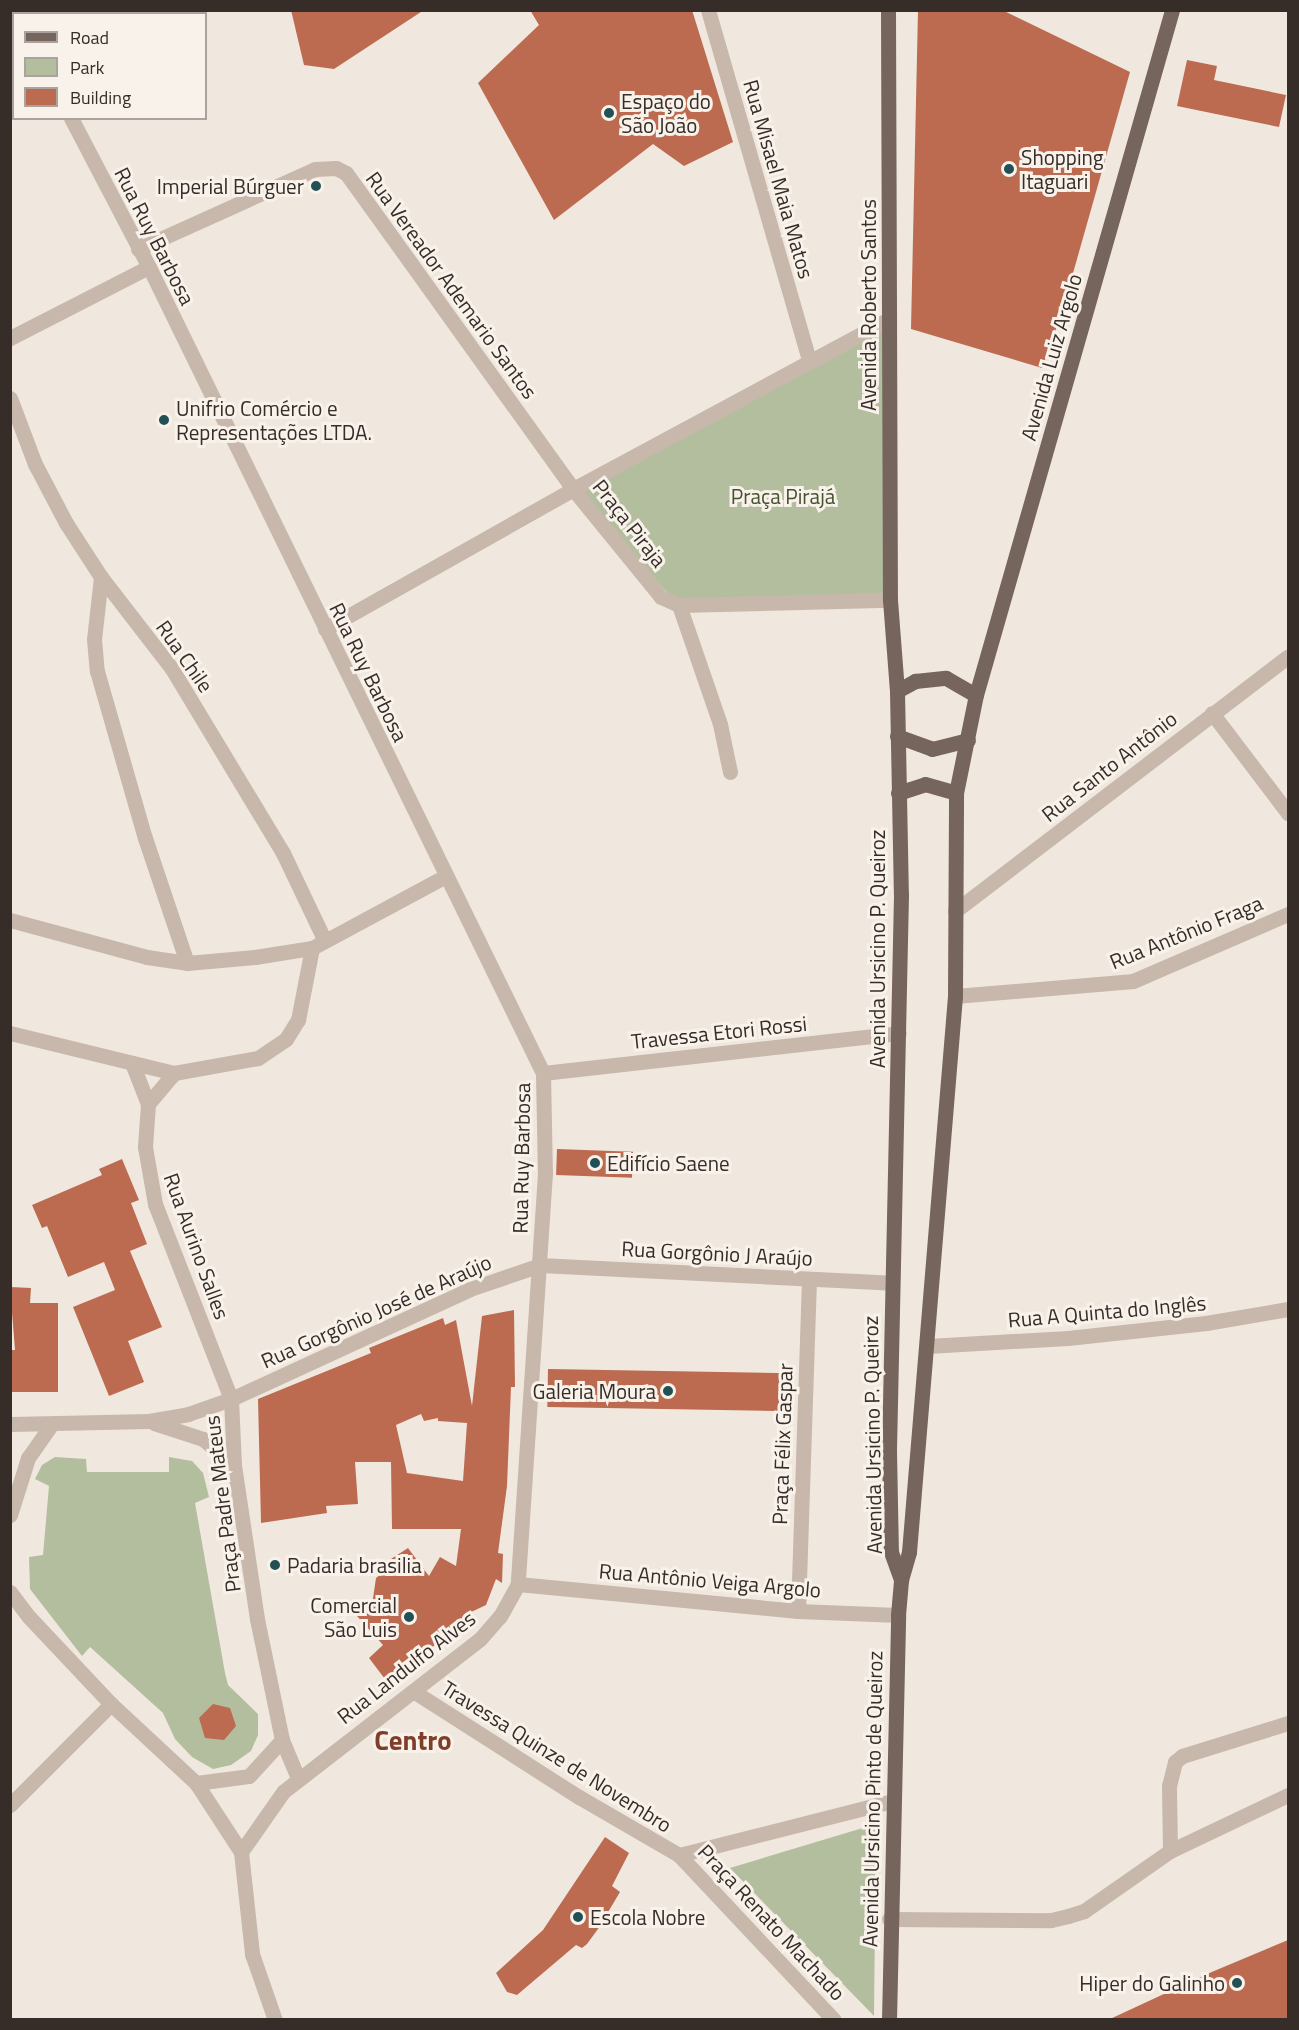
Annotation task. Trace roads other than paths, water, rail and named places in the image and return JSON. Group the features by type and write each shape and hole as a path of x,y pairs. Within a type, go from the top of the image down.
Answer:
{"main road":[{"name":"Avenida Roberto Santos","path":"888,10 890,600"},
{"name":"Avenida Luiz Argolo","path":"973,716 976,695 1172,10"},
{"name":"Avenida Ursicino P. Queiroz","path":"890,600 897,691 899,1033 892,1283 891,1552 901,1580"},
{"path":"897,691 915,681 946,678 976,695"},
{"name":"Avenida Ursicino P. Queiroz","path":"901,1580 909,1552 928,1346 955,996 956,793 973,716"},
{"path":"897,736 932,749 968,740"},
{"path":"898,793 925,784 956,793"},
{"name":"Avenida Ursicino Pinto de Queiroz","path":"889,2019 892,1801 901,1580"}],"street":[{"name":"Rua Misael Maia Matos","path":"708,10 809,360"},
{"name":"Rua Ruy Barbosa","path":"72,120 149,267 444,877 543,1073 545,1173 540,1265"},
{"name":"Rua Vereador Ademario Santos","path":"138,249 315,168 326,166 346,173 573,489"},
{"path":"10,338 149,267"},
{"name":"Praça Piraja","path":"679,605 661,597 573,489 889,319"},
{"name":"Rua Chile","path":"10,398 35,464 101,577 172,669 283,853 318,944"},
{"path":"325,629 573,489"},
{"path":"101,577 94,639 97,670 145,838 187,963"},
{"path":"730,772 720,724 679,605 890,600"},
{"name":"Rua Santo Antônio","path":"955,911 1288,656"},
{"path":"1212,713 1288,813"},
{"path":"10,920 147,957 187,963 318,944 444,877"},
{"name":"Rua Antônio Fraga","path":"955,996 1134,981 1288,914"},
{"path":"14,1036 174,1073 258,1058 286,1039 300,1010 318,944"},
{"name":"Travessa Etori Rossi","path":"543,1073 899,1033"},
{"name":"Rua Aurino Salles","path":"132,1063 148,1104 145,1147 156,1204 231,1399"},
{"path":"148,1104 174,1073"},
{"name":"Rua Gorgônio J Araújo","path":"540,1265 892,1283"},
{"name":"Rua Gorgônio José de Araújo","path":"231,1399 423,1309 540,1265"},
{"name":"Rua Landulfo Alves","path":"241,1852 266,1813 298,1778 480,1639 501,1616 518,1584 540,1265"},
{"name":"Praça Félix Gaspar","path":"798,1611 809,1279"},
{"name":"Rua A Quinta do Inglês","path":"928,1346 1068,1338 1206,1323 1288,1309"},
{"name":"Praça Padre Mateus","path":"10,1424 51,1425 149,1421 188,1414 231,1399 234,1465 257,1618 282,1740 298,1778"},
{"path":"149,1421 203,1439 234,1465"},
{"path":"10,1515 28,1458 51,1425"},
{"name":"Rua Antônio Veiga Argolo","path":"518,1584 798,1611 898,1615"},
{"path":"10,1592 29,1617 111,1704 196,1783 241,1852 252,1953 274,2019"},
{"name":"Travessa Quinze de Novembro","path":"413,1691 579,1797 679,1855"},
{"path":"10,1805 111,1704"},
{"path":"1170,1851 1169,1786 1175,1762 1182,1756 1288,1723"},
{"path":"196,1783 249,1776 282,1740"},
{"path":"890,1920 1051,1920 1084,1911 1170,1851 1288,1795"},
{"name":"Praça Renato Machado","path":"834,2019 679,1855 892,1801"}],"place":[{"name":"Espaço do São João","path":"609,113"},
{"name":"Shopping Itaguari","path":"1009,169"},
{"name":"Imperial Búrguer","path":"316,186"},
{"name":"Unifrio Comércio e Representações LTDA.","path":"164,420"},
{"name":"Edifício Saene","path":"595,1163"},
{"name":"Galeria Moura","path":"668,1391"},
{"name":"Padaria brasilia","path":"275,1565"},
{"name":"Comercial São Luis","path":"409,1617"},
{"name":"Escola Nobre","path":"578,1917"},
{"name":"Hiper do Galinho","path":"1237,1983"}],"district":[{"name":"Centro","path":"413,1740"}],"park label":[{"name":"Praça Pirajá","path":"783,496"}]}
